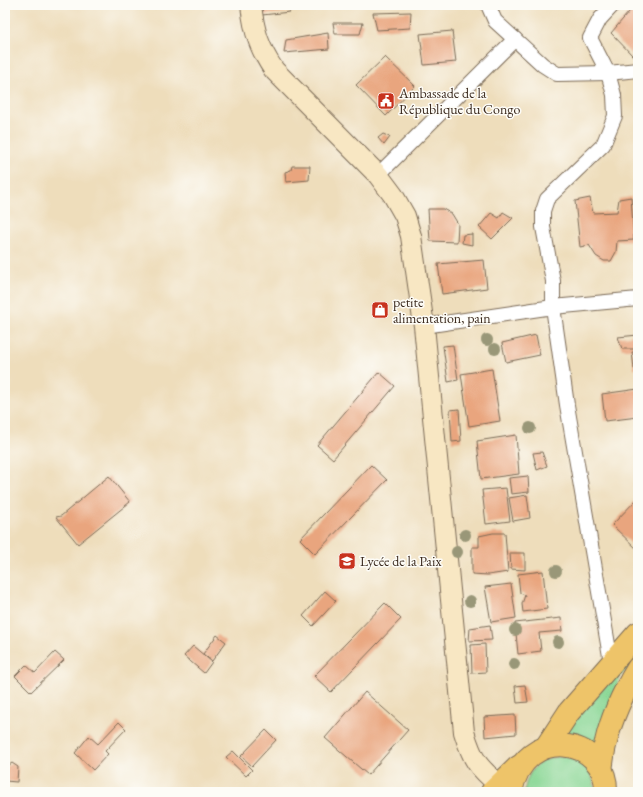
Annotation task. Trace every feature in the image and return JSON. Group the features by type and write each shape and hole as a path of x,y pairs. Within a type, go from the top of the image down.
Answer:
{"main road":[{"path":"546,747 569,712 611,662 638,634"},
{"path":"606,785 606,741 630,695 638,668"},
{"path":"501,790 514,776 523,762 533,753 546,747 561,745 577,748 590,757 606,785"}],"street":[{"path":"251,5 254,31 262,52 274,70 378,175 393,194 405,216 411,236 424,326 464,732 471,755 481,769 501,790"},
{"path":"488,5 495,21 544,65 557,74 608,73 638,70"},
{"path":"611,662 567,405 553,307 553,282 543,227 543,211 547,199 603,145 615,116 614,95 608,73 590,38 600,19 613,5"},
{"path":"378,175 514,39"},
{"path":"424,326 553,307 638,299"}],"green space":[{"path":"638,650 638,657 620,677 597,752 579,737 558,736"},
{"path":"564,756 578,761 587,768 596,792 524,792 529,776 536,765 548,759"}],"building":[{"path":"261,5 289,5 290,12 262,15"},
{"path":"635,5 638,5 638,55 633,56 611,33"},
{"path":"411,12 410,28 377,30 373,13"},
{"path":"333,23 363,23 360,34 335,34"},
{"path":"452,31 456,62 424,65 420,34"},
{"path":"328,33 329,49 284,53 286,40"},
{"name":"Ambassade de la République du Congo","path":"385,57 415,86 386,116 356,85"},
{"path":"383,134 390,137 384,145 378,138"},
{"path":"292,166 310,166 309,180 286,182 285,172 291,170"},
{"path":"631,197 634,240 617,241 616,252 611,261 604,261 596,256 589,245 580,247 575,201 590,198 593,213 617,212 619,199"},
{"path":"428,209 443,209 452,214 458,224 457,242 430,241"},
{"path":"503,212 513,218 492,239 479,227 491,213 499,218"},
{"path":"472,234 472,245 462,243 463,235"},
{"path":"484,260 487,288 442,294 438,264"},
{"path":"536,335 540,355 506,362 502,343"},
{"path":"638,335 638,349 622,349 618,337"},
{"path":"453,345 458,380 448,382 443,346"},
{"path":"632,352 638,352 638,369 634,369"},
{"path":"492,369 500,421 469,426 461,374"},
{"path":"379,372 395,386 333,459 317,445"},
{"path":"638,389 638,417 605,421 602,394"},
{"path":"459,409 461,441 452,442 450,410"},
{"path":"516,435 519,474 481,479 477,441"},
{"path":"542,452 547,466 537,470 533,453"},
{"path":"371,465 387,480 315,554 300,539"},
{"path":"109,476 130,502 78,544 56,517 61,516"},
{"path":"528,476 529,492 511,494 509,478"},
{"path":"506,488 510,521 486,524 482,490"},
{"path":"527,495 530,518 513,521 509,498"},
{"path":"638,498 638,550 612,525"},
{"path":"493,533 505,533 508,572 488,575 472,574 472,547 479,547 479,536"},
{"path":"510,553 525,553 525,570 511,569"},
{"path":"543,571 547,609 523,612 522,604 525,595 520,593 518,574"},
{"path":"511,584 516,618 491,622 485,587"},
{"path":"325,591 336,601 313,626 303,616"},
{"path":"385,603 401,619 331,692 314,676"},
{"path":"561,618 562,631 539,633 541,651 518,654 515,623"},
{"path":"490,625 492,640 469,641 470,628"},
{"path":"217,635 226,642 212,661 203,654"},
{"path":"485,644 486,672 472,673 471,645"},
{"path":"193,646 212,662 204,673 184,656"},
{"path":"55,652 64,660 31,692 15,676 26,665 35,673"},
{"path":"525,685 528,702 517,703 515,686"},
{"path":"365,692 408,730 368,775 325,738"},
{"path":"515,715 516,734 485,737 484,717"},
{"path":"119,722 126,729 105,751 108,754 93,770 75,753 89,736 98,744"},
{"path":"266,730 276,740 252,766 241,756"},
{"path":"233,751 252,770 246,776 226,757"},
{"path":"12,763 18,767 17,782 5,781 6,767"}],"place":[{"name":"Ambassade de la République du Congo","path":"386,101"},
{"name":"petite alimentation, pain","path":"380,310"},
{"name":"Lycée de la Paix","path":"347,561"}]}
